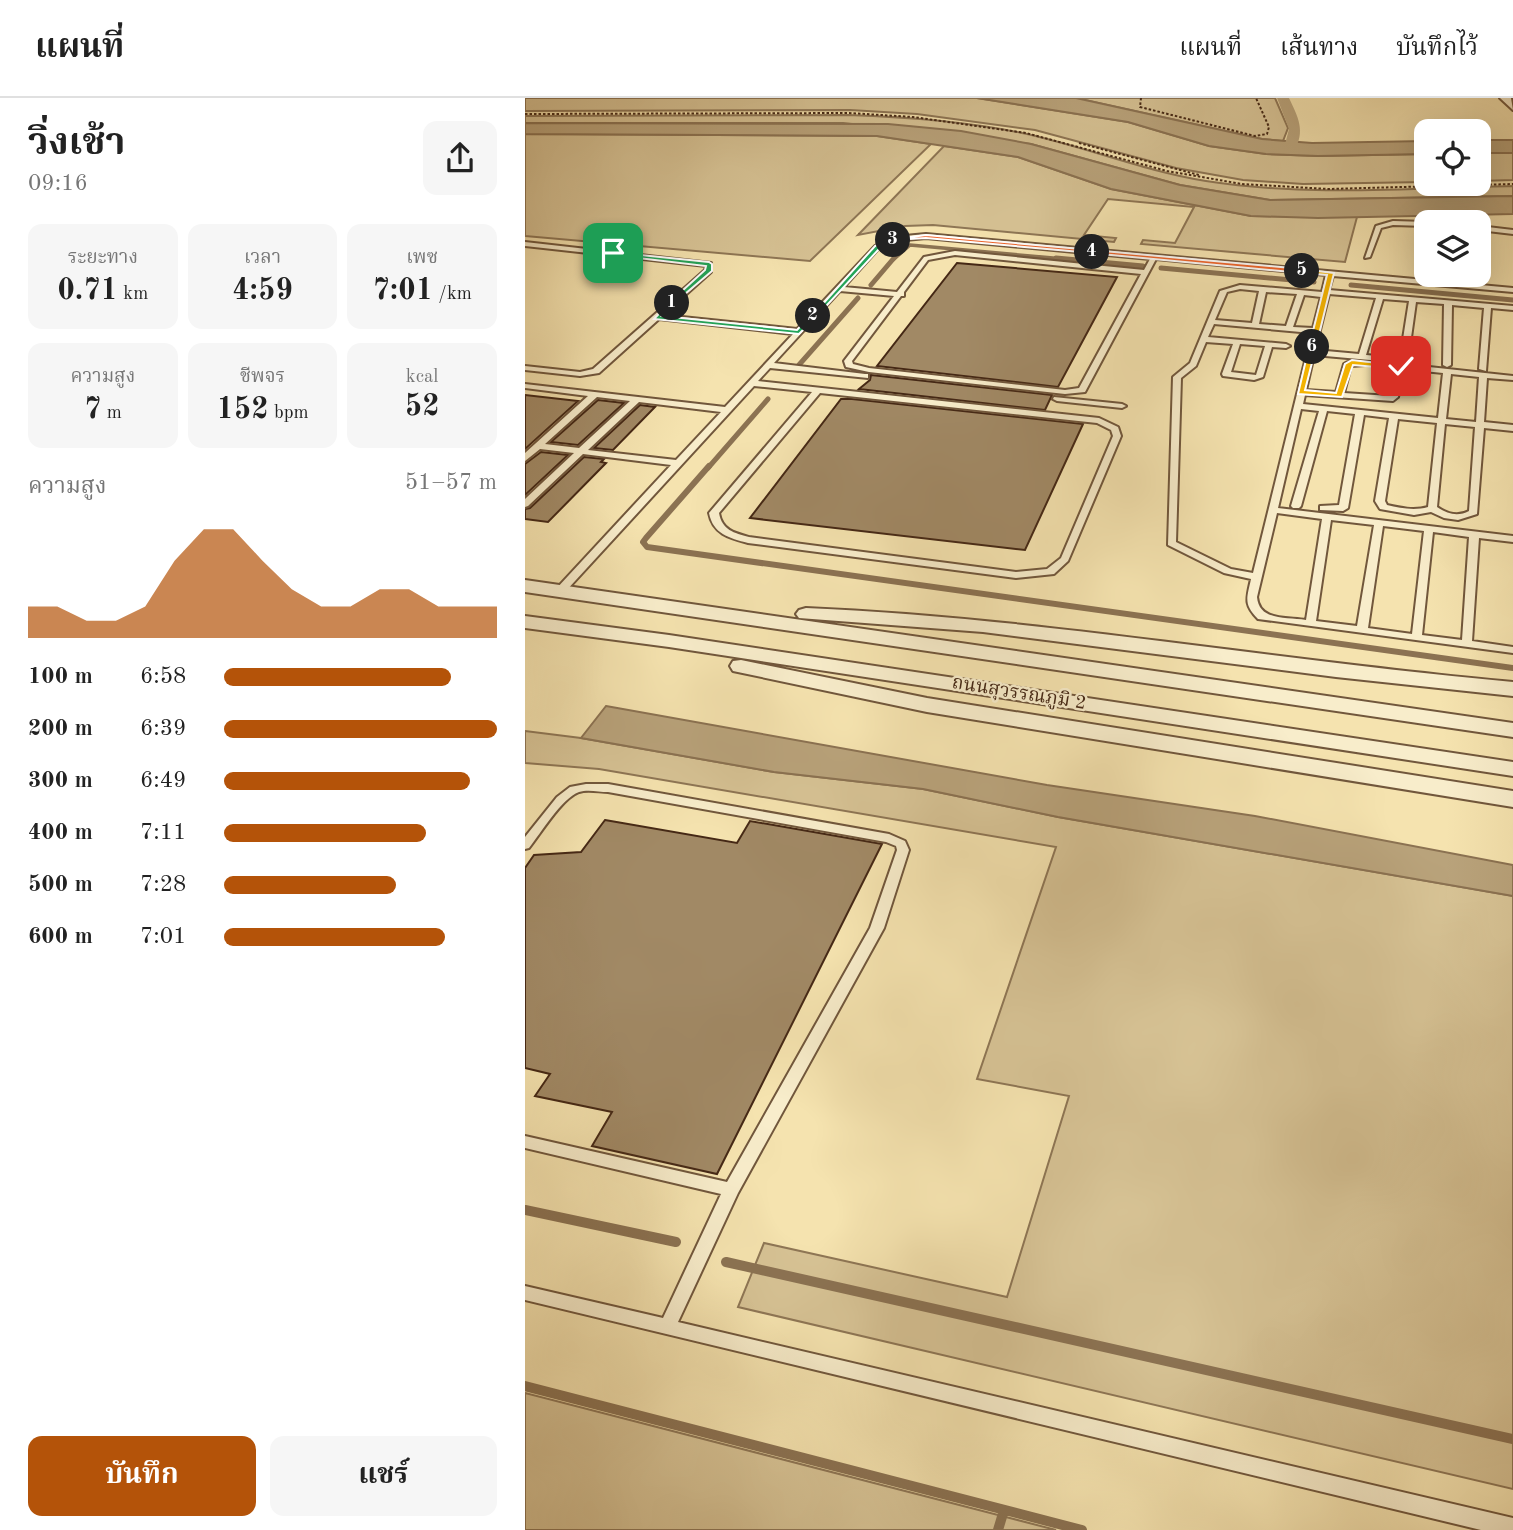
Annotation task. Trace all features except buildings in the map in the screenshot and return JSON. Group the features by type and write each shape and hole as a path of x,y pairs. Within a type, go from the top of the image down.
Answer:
{"street":[{"path":"1505,98 1513,107"},
{"name":"ถนนสุวรรณภูมิ 2","path":"525,586 1513,730"},
{"path":"711,613 875,615 951,622 1388,678 1513,690"},
{"name":"ถนนสุวรรณภูมิ 2","path":"528,626 669,641 1513,769"},
{"path":"669,641 768,673 927,705 1513,799"}],"lane":[{"path":"1367,257 1378,227 1394,223 1414,224"},
{"path":"1491,229 1513,232"},
{"path":"560,591 877,247 894,239 909,237 1414,281"},
{"path":"525,244 709,264 709,271 596,371 580,374 525,368"},
{"path":"1146,272 943,254 926,258 848,361 849,365 869,370 1075,392 1087,386 1154,257"},
{"path":"1330,273 1256,577 1253,608 1262,617 1513,650"},
{"path":"1256,577 1228,571 1171,544 1177,377 1193,364 1224,291 1240,287 1513,308"},
{"path":"1480,287 1513,290"},
{"path":"838,289 901,294"},
{"path":"1255,326 1263,289"},
{"path":"1289,328 1301,292"},
{"path":"1362,357 1380,296"},
{"path":"1301,392 1383,400 1394,397 1413,299"},
{"path":"1432,508 1447,368 1448,302"},
{"path":"1394,416 1380,501 1383,507 1419,512 1432,508 1458,518 1475,512 1488,306"},
{"path":"657,317 799,332"},
{"path":"1211,322 1317,331"},
{"path":"1204,340 1286,346"},
{"path":"1237,342 1226,373 1254,379 1259,377 1269,345"},
{"path":"1311,352 1402,364"},
{"path":"1339,396 1348,364 1359,362 1447,368 1513,378"},
{"path":"769,365 1122,406"},
{"path":"1483,372 1513,372"},
{"path":"752,383 818,390 1099,421 1115,429 1117,436 1065,559 1050,572 1016,575 748,540 721,531 715,524 713,513 818,390"},
{"path":"525,386 727,410"},
{"path":"525,458 595,394"},
{"path":"525,504 637,399"},
{"path":"1298,405 1513,428"},
{"path":"1296,506 1324,408"},
{"path":"1273,506 1343,508 1360,412"},
{"path":"537,446 678,463"},
{"path":"1273,506 1327,517 1513,539"},
{"path":"1311,623 1327,517"},
{"path":"1362,630 1379,523"},
{"path":"1417,637 1429,529"},
{"path":"1467,644 1474,535"},
{"path":"525,845 563,799 573,791 608,788 889,838 901,844 903,850 877,928 731,1190 667,1328"},
{"path":"525,1142 731,1190"},
{"path":"525,1293 1513,1528"}],"path":[{"path":"1141,98 1140,107 1255,136 1267,134 1269,127 1256,98"},
{"path":"525,113 849,112 916,115 1032,131 1163,167 1232,180 1303,186 1414,184"},
{"path":"525,113 849,113 913,117 1026,133 1167,171 1242,184 1328,189 1513,183"},
{"path":"1491,182 1513,183"}],"shaded area":[{"path":"525,98 977,98 1128,122 1209,146 1266,154 1414,154 1414,182 1303,184 1243,180 1176,168 1035,130 917,114 850,110 525,111"},
{"path":"977,98 1076,98 1262,139 1312,143 1414,141 1414,154 1266,154 1209,146 1128,122"},
{"path":"1076,98 1275,98 1288,128 1283,141 1262,139"},
{"path":"848,115 936,120 1045,138 1136,165 1206,181 1283,189 1414,189 1414,196 1491,196 1491,187 1513,186 1513,196 1270,200 1180,185 1031,144 843,123 525,123 525,116"},
{"path":"525,123 888,124 961,131 1031,144 1180,185 1270,200 1513,196 1513,214 1491,214 1491,210 1414,210 1414,216 1251,216 1111,189 1018,157 877,136 525,134"},
{"path":"525,134 877,136 931,144 810,261 525,236"},
{"path":"1491,140 1513,140 1513,153 1491,153"},
{"path":"944,146 1018,157 1111,189 1251,216 1357,217 1345,262 1141,244 1143,240 1175,243 1194,207 1108,199 1084,235 1116,238 1114,242 933,225 905,226 858,235"},
{"path":"1491,153 1513,153 1513,180 1491,181"},
{"path":"606,706 1047,785 1255,816 1513,865 1513,896 1058,817 923,789 774,772 581,738"},
{"path":"525,731 581,738 774,772 923,789 1058,817 1513,896 1513,1489 738,1307 764,1243 1007,1297 1069,1096 977,1079 1056,847 599,769 525,763"},
{"path":"525,1393 1002,1516 1056,1530 525,1530"}],"waterway":[{"path":"1283,98 1295,129 1290,148"},
{"path":"893,260 910,245 1075,260"},
{"path":"871,285 894,258"},
{"path":"1056,258 1143,266"},
{"path":"1161,268 1314,282"},
{"path":"1351,285 1513,300"},
{"path":"798,366 858,298"},
{"path":"708,468 768,399"},
{"path":"709,466 646,538 643,542 647,547 1513,668"},
{"path":"525,1210 676,1242"},
{"path":"726,1262 1513,1439"},
{"path":"525,1386 1082,1530"},
{"path":"998,1530 1004,1510"}],"route":[{"path":"613,253 709,264 709,271 657,317 799,332 877,247 894,239 909,237 926,236 1330,273 1301,392 1339,396 1348,364 1359,362 1401,366"}]}
